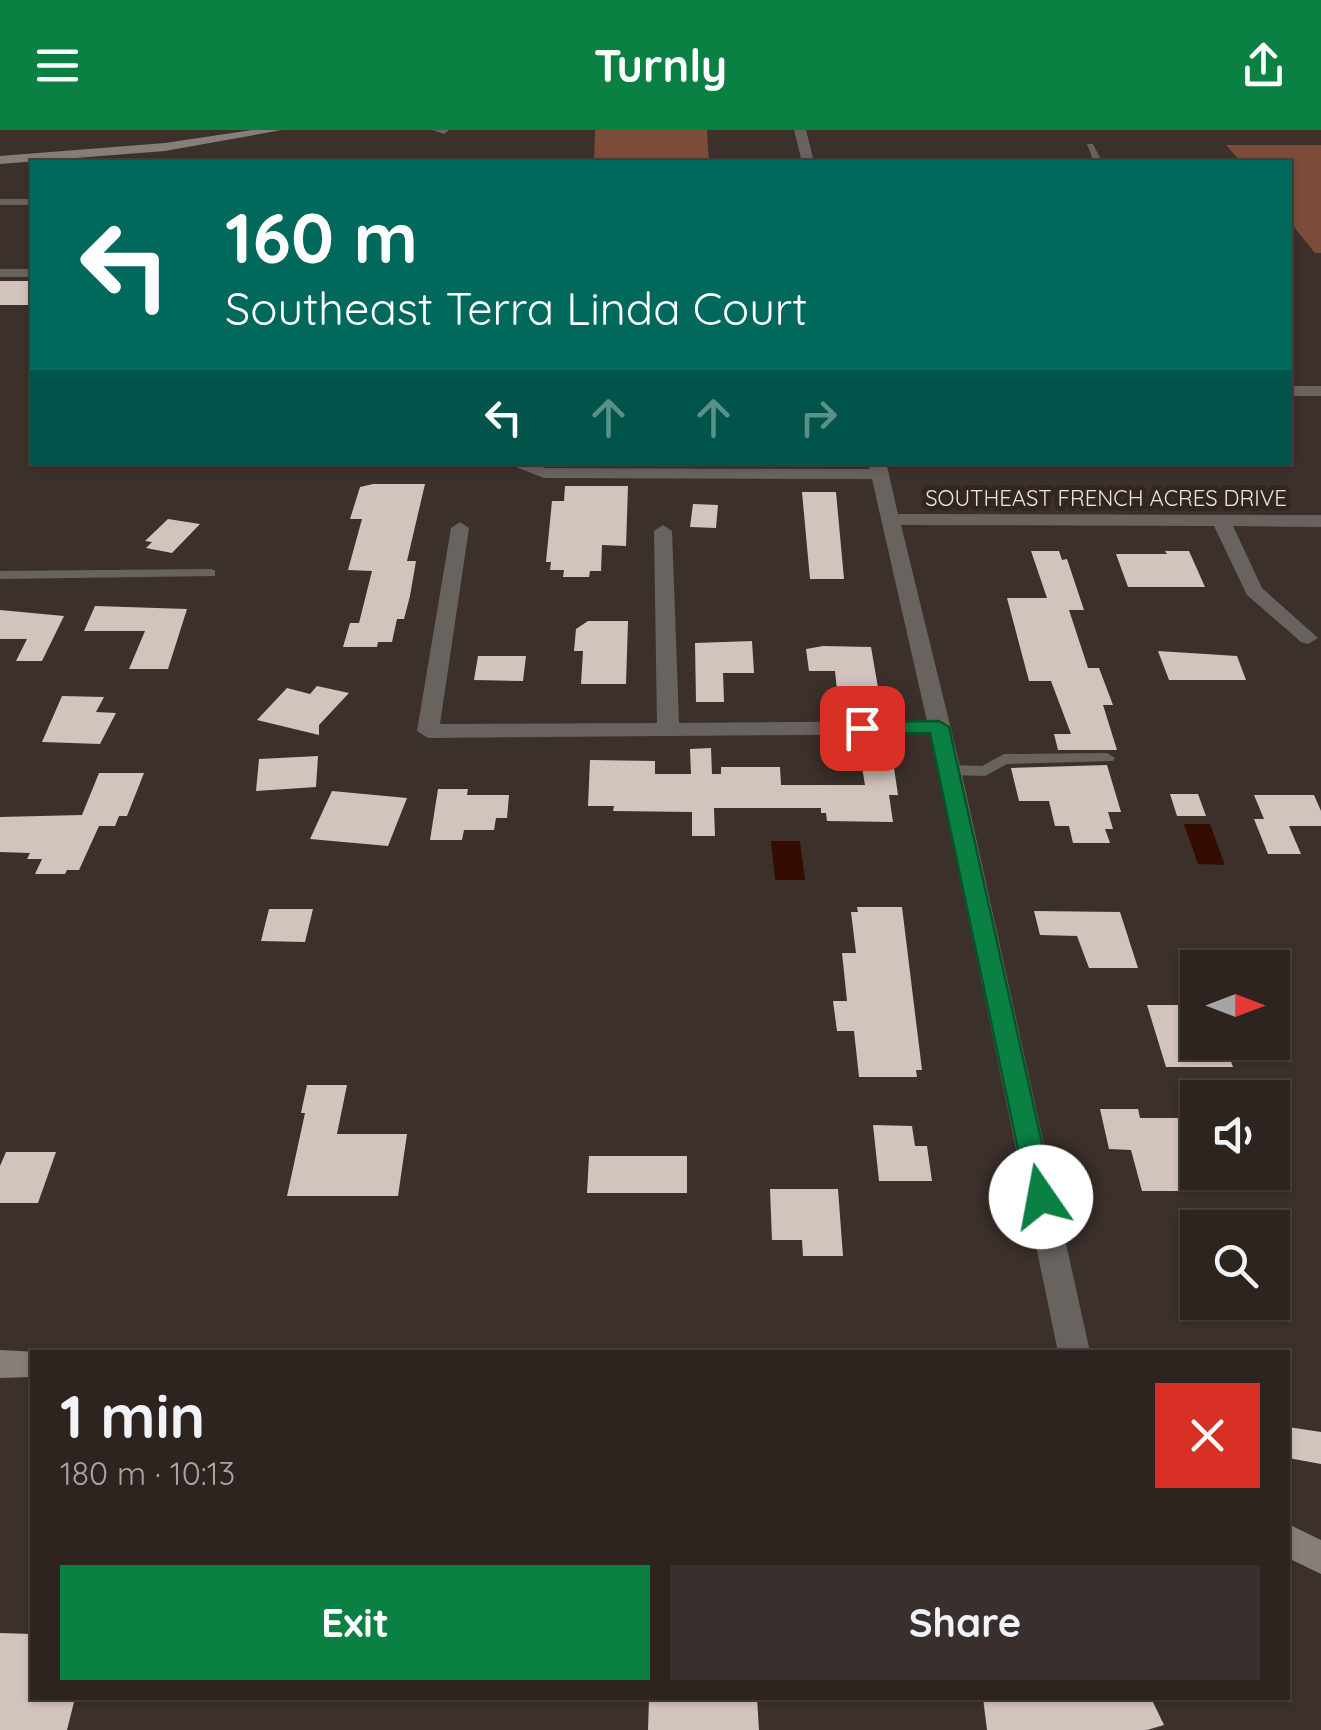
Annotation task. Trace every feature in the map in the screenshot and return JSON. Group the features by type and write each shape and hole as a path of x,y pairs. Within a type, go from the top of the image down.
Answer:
{"main road":[{"path":"0,160 165,147 276,130"},
{"path":"0,1364 30,1364"},
{"path":"1290,1541 1321,1558"}],"street":[{"path":"800,130 808,160"},
{"path":"0,273 30,273"},
{"path":"1292,392 1321,392"},
{"path":"525,467 544,472 878,468 950,770 1074,1350"},
{"name":"SOUTHEAST FRENCH ACRES DRIVE","path":"892,519 1321,521"},
{"path":"1221,521 1254,591 1308,638"},
{"path":"460,528 428,731 939,727"},
{"path":"663,530 668,729"}],"lane":[{"path":"436,130 444,131"},
{"path":"1090,146 1097,160"},
{"path":"0,202 30,202"},
{"path":"0,576 210,574"},
{"path":"950,770 985,771 1004,759 1107,758"}],"shaded area":[{"path":"595,130 707,130 709,160 594,160"},
{"path":"1226,145 1321,145 1321,253 1315,253 1292,224 1292,160 1239,160"},
{"path":"1184,824 1210,824 1225,865 1198,864"},
{"path":"771,841 800,841 805,880 775,880"}],"building":[{"path":"0,281 30,281 30,305 0,305"},
{"path":"425,484 407,561 416,561 410,596 404,619 397,619 392,642 378,642 377,647 343,647 350,623 359,623 372,571 348,570 362,519 350,519 360,487"},
{"path":"565,486 628,486 626,546 602,545 601,571 590,571 589,577 563,577 564,570 550,570 551,562 546,562 552,501 564,501"},
{"path":"802,492 836,492 844,579 810,579"},
{"path":"693,504 718,505 716,528 690,527"},
{"path":"168,519 200,524 172,553 146,548 152,542 145,541"},
{"path":"1031,551 1059,551 1062,560 1067,559 1084,610 1069,610 1088,668 1099,668 1113,705 1103,705 1117,750 1058,750 1054,734 1071,734 1051,681 1029,681 1007,598 1047,598"},
{"path":"1165,551 1189,551 1205,587 1128,587 1116,554 1167,554"},
{"path":"95,606 187,609 168,669 129,669 145,631 84,631"},
{"path":"0,610 64,616 42,661 16,661 27,639 0,639"},
{"path":"588,621 628,621 626,684 581,684 583,651 574,651 576,629"},
{"path":"752,641 754,673 723,673 724,702 696,702 695,643"},
{"path":"871,647 880,699 838,699 835,671 809,671 806,649"},
{"path":"1158,651 1237,656 1246,680 1169,680"},
{"path":"478,656 526,656 523,681 474,680"},
{"path":"317,686 349,693 319,725 319,735 257,720 287,688 310,694"},
{"path":"62,696 104,697 96,712 116,713 100,744 42,742"},
{"path":"711,748 712,774 721,774 721,767 780,767 781,785 865,785 861,761 893,761 898,795 889,795 893,822 827,821 821,808 714,808 715,836 692,836 692,812 613,811 614,806 588,806 590,760 655,761 655,774 691,774 690,749"},
{"path":"318,756 316,787 256,791 259,759"},
{"path":"1107,765 1121,812 1108,812 1113,829 1105,829 1110,843 1073,843 1069,826 1055,826 1049,801 1019,801 1011,768"},
{"path":"99,773 144,773 127,816 119,816 115,826 99,826 79,870 35,874 42,859 27,859 30,853 0,852 0,817 82,815"},
{"path":"438,789 468,789 467,795 509,795 507,818 496,818 494,830 464,830 462,840 430,840"},
{"path":"332,791 407,798 388,846 310,839"},
{"path":"1170,794 1198,794 1206,816 1177,816"},
{"path":"1254,795 1314,795 1321,811 1321,826 1289,826 1301,854 1268,854 1254,819 1264,819"},
{"path":"857,907 902,907 922,1070 916,1070 917,1077 859,1077 854,1031 837,1031 833,1001 847,1001 842,953 856,953 851,912 858,912"},
{"path":"269,909 313,909 305,942 261,941"},
{"path":"1034,911 1120,912 1138,968 1089,968 1077,936 1040,935"},
{"path":"1147,1005 1180,1005 1180,1060 1230,1060 1233,1067 1166,1067"},
{"path":"307,1085 347,1085 337,1134 407,1134 398,1196 287,1196"},
{"path":"1100,1109 1138,1109 1140,1118 1180,1118 1180,1190 1198,1191 1142,1191 1131,1150 1109,1149"},
{"path":"873,1125 912,1126 915,1146 927,1146 932,1181 879,1181"},
{"path":"6,1152 56,1152 38,1203 0,1203 0,1166"},
{"path":"589,1156 687,1156 687,1193 587,1193"},
{"path":"770,1189 838,1189 843,1256 803,1256 802,1240 772,1240"},
{"path":"1290,1427 1321,1432 1321,1464 1290,1458"},
{"path":"0,1633 30,1634 30,1700 74,1700 67,1730 0,1730"},
{"path":"649,1700 757,1700 759,1730 648,1730"},
{"path":"983,1700 1152,1700 1164,1725 1147,1730 987,1730"}],"route":[{"path":"862,728 939,727 1041,1197"}]}
